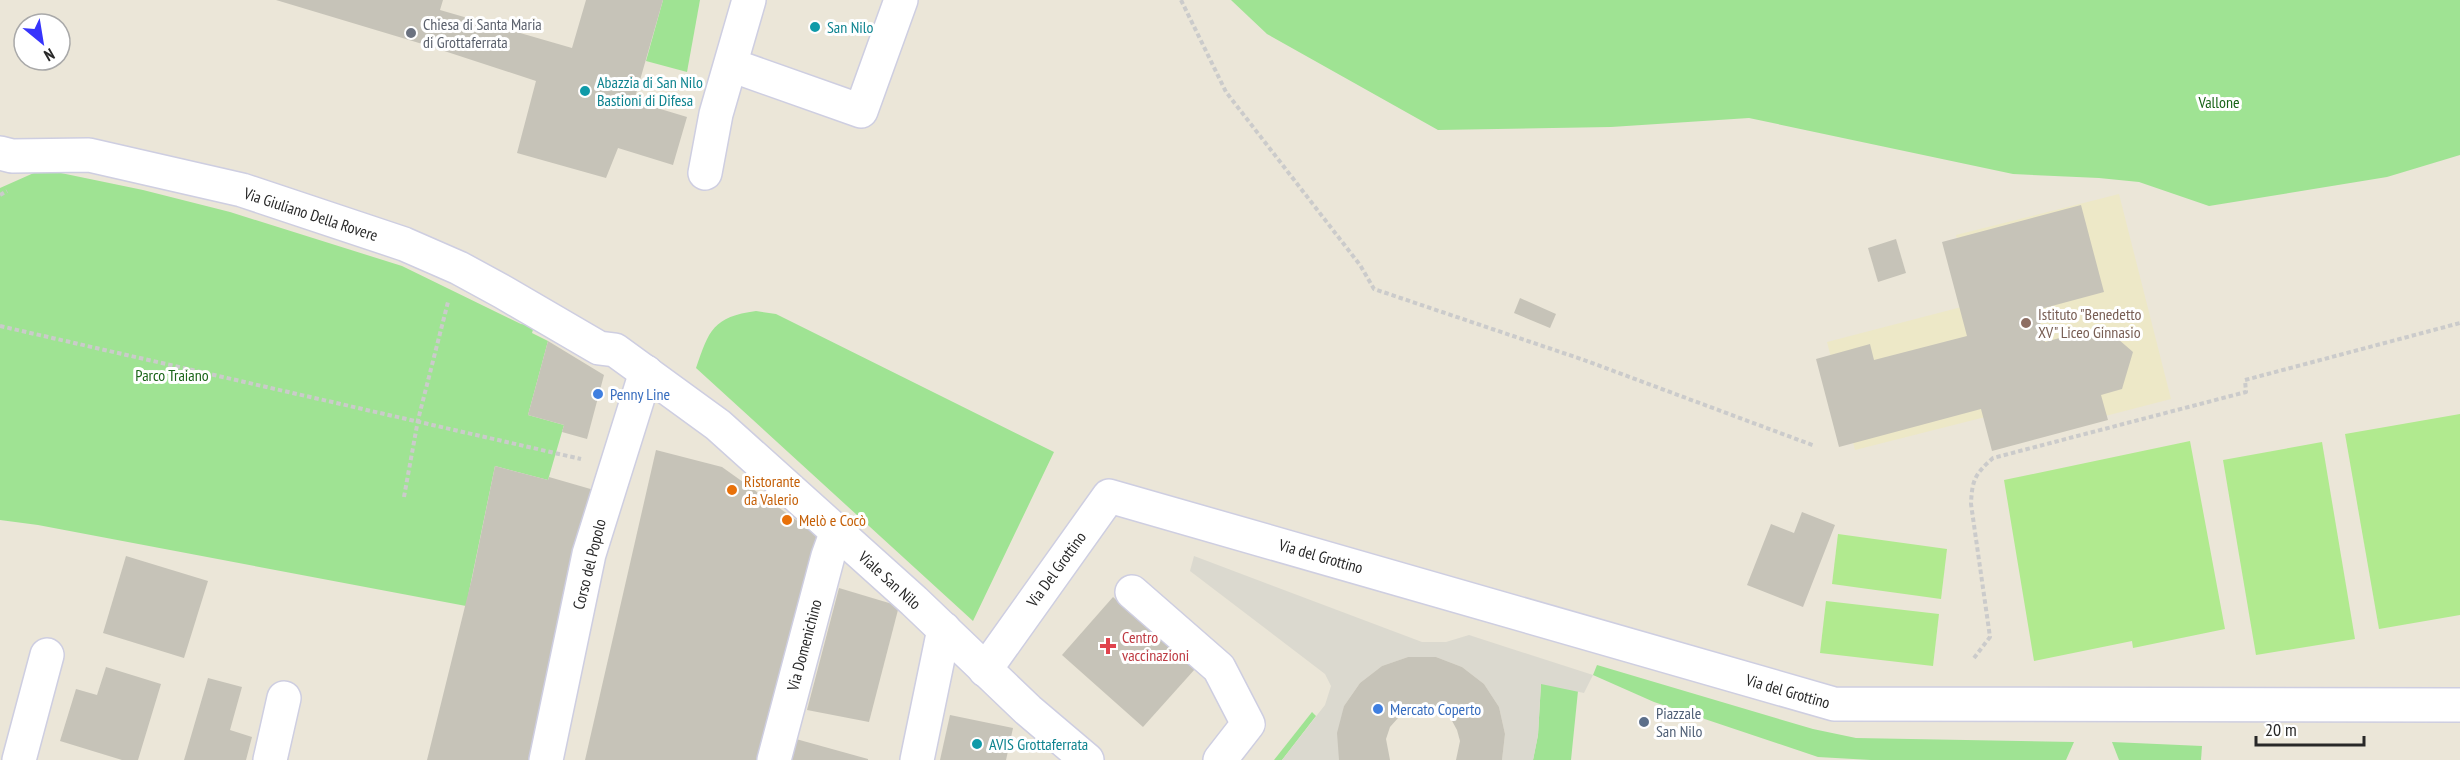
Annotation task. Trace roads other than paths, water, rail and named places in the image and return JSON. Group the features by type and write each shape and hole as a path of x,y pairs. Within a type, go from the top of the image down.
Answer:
{"street":[{"path":"705,173 716,114 749,0"},
{"path":"731,65 861,111 900,0"},
{"name":"Via Giuliano Della Rovere","path":"4,158 89,155 242,190 404,244 503,292 600,348"},
{"name":"Viale San Nilo","path":"600,348 615,350 718,425 1087,760"},
{"name":"Corso del Popolo","path":"546,760 590,554 614,469 646,372"},
{"name":"Via Del Grottino","path":"986,670 991,659 1109,496 1141,504"},
{"name":"Via del Grottino","path":"1141,504 1834,704 2460,705"},
{"name":"Via Domenichino","path":"774,760 828,556 837,531"},
{"path":"1132,592 1219,668 1248,724 1220,760"},
{"path":"917,760 944,629"},
{"path":"19,760 47,655"},
{"path":"270,760 284,698"}],"place":[{"name":"San Nilo","path":"815,27"},
{"name":"Chiesa di Santa Maria di Grottaferrata","path":"411,33"},
{"name":"Abazzia di San Nilo Bastioni di Difesa","path":"585,91"},
{"name":"Istituto \"Benedetto XV\" Liceo Ginnasio","path":"2026,323"},
{"name":"Penny Line","path":"598,394"},
{"name":"Ristorante da Valerio","path":"732,490"},
{"name":"Melò e Cocò","path":"787,520"},
{"name":"Centro vaccinazioni","path":"1108,646"},
{"name":"Mercato Coperto","path":"1378,709"},
{"name":"Piazzale San Nilo","path":"1644,722"},
{"name":"AVIS Grottaferrata","path":"977,744"}],"park label":[{"name":"Vallone","path":"2219,102"},
{"name":"Parco Traiano","path":"172,375"}]}
